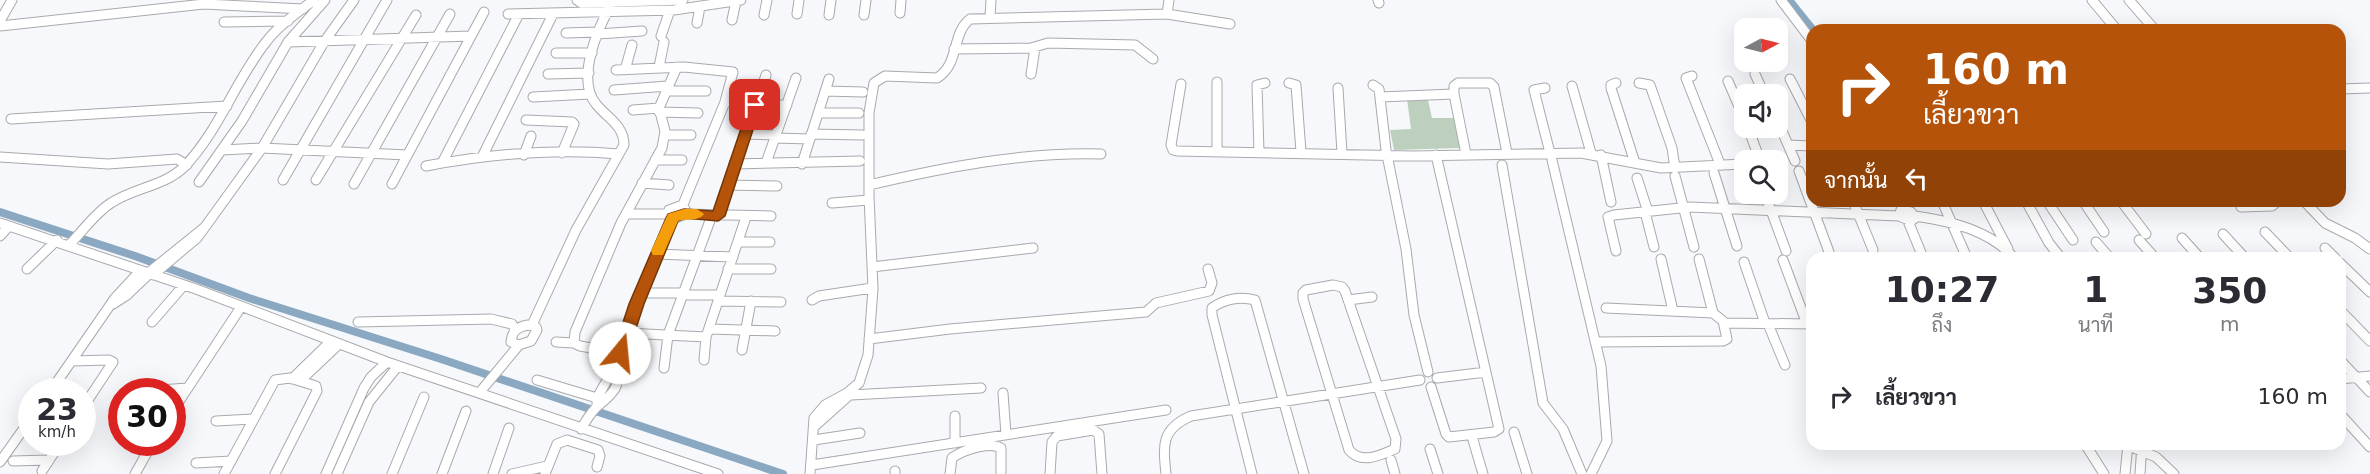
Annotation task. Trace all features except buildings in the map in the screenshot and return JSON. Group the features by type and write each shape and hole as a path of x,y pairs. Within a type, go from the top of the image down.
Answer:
{"street":[{"path":"0,21 12,0"},
{"path":"71,243 117,199 167,179 187,165 202,148 265,43 314,0"},
{"path":"199,182 222,150 288,42 325,0"},
{"path":"60,378 113,304 127,295 150,272 206,226 262,148 324,42 354,0"},
{"path":"283,180 387,0"},
{"path":"577,0 581,3 670,10 741,0"},
{"path":"508,14 553,14 650,1 683,0"},
{"path":"764,15 767,0"},
{"path":"797,14 799,0"},
{"path":"829,15 831,0"},
{"path":"864,15 866,0"},
{"path":"900,13 901,0"},
{"path":"990,17 991,0"},
{"path":"1167,14 1169,0"},
{"path":"1781,0 1806,32"},
{"path":"2092,0 2112,24"},
{"path":"2129,0 2151,24"},
{"path":"732,20 736,1"},
{"path":"0,26 204,4 303,9"},
{"path":"696,5 697,23"},
{"path":"532,325 576,230 625,141 622,131 604,114 590,94 589,73 592,53 598,33 611,6"},
{"path":"660,67 663,39 670,10"},
{"path":"392,184 484,12"},
{"path":"354,184 450,14"},
{"path":"442,163 519,14"},
{"path":"482,157 553,14"},
{"path":"1166,410 956,443 811,470 814,428 823,416 848,400 863,374 869,339 872,288 868,200 870,97 874,83 885,76 937,78 944,75 950,67 964,22 990,17 1167,14 1230,24"},
{"path":"316,180 416,15"},
{"path":"224,22 288,21"},
{"path":"566,33 642,31"},
{"path":"288,42 471,36"},
{"path":"954,49 1035,48 1048,43 1135,45 1139,46 1147,56 1153,58"},
{"path":"632,45 621,70 676,67 734,72 683,210"},
{"path":"1031,74 1035,48"},
{"path":"556,53 592,53"},
{"path":"574,343 575,332 626,214 656,160 665,135 659,110 676,67"},
{"path":"548,74 589,73"},
{"path":"1755,74 1760,84"},
{"path":"664,368 668,335 682,294 696,256 728,185 766,75"},
{"path":"1692,76 1686,78 1716,159 1720,164"},
{"path":"766,163 796,78"},
{"path":"802,164 829,79"},
{"path":"1790,79 1806,110"},
{"path":"1728,81 1734,95"},
{"path":"1217,82 1217,151"},
{"path":"1259,152 1257,85 1265,83"},
{"path":"1289,83 1296,85 1301,152"},
{"path":"1466,154 1454,94 1454,86 1458,83 1490,83 1494,87 1507,153"},
{"path":"1616,83 1611,85 1611,88 1635,163"},
{"path":"1639,83 1650,85 1672,148 1682,207 1694,247"},
{"path":"1181,84 1172,147 1177,151 1387,155 1507,153 1551,157 1590,153 1675,172 1720,164 1734,164"},
{"path":"1373,85 1379,89 1387,155 1406,249 1414,315 1429,379 1449,437 1494,432 1499,426 1436,155"},
{"path":"1572,86 1590,153"},
{"path":"614,90 667,88 706,91"},
{"path":"1338,88 1342,153"},
{"path":"1545,88 1534,90 1601,366 1607,441 1591,474"},
{"path":"2346,89 2370,88"},
{"path":"825,91 863,92"},
{"path":"533,97 590,94"},
{"path":"1380,97 1454,94"},
{"path":"724,102 787,105"},
{"path":"11,119 227,106"},
{"path":"633,110 698,113"},
{"path":"818,112 859,113"},
{"path":"526,120 572,122 574,124 562,153"},
{"path":"745,134 862,135"},
{"path":"665,135 692,135"},
{"path":"524,155 531,136"},
{"path":"1785,138 1796,161"},
{"path":"1788,145 1806,146"},
{"path":"222,150 262,148 407,155"},
{"path":"426,166 482,157 562,153 619,154"},
{"path":"869,185 932,170 1040,154 1101,154"},
{"path":"1601,155 1611,201"},
{"path":"0,157 108,164 177,159 187,165"},
{"path":"656,160 682,160"},
{"path":"734,164 860,161"},
{"path":"1502,165 1543,403 1563,429 1582,474"},
{"path":"1798,171 1806,190"},
{"path":"1714,173 1737,246"},
{"path":"1637,178 1654,248"},
{"path":"642,183 669,185"},
{"path":"728,185 777,186"},
{"path":"832,203 868,200"},
{"path":"1769,204 1784,256 1806,314"},
{"path":"1616,251 1608,217 1682,207 1858,212 1900,209 1908,211 1921,252"},
{"path":"1813,207 1829,252"},
{"path":"1856,207 1872,250"},
{"path":"1945,207 1964,252"},
{"path":"1986,207 2010,252"},
{"path":"2029,207 2056,252"},
{"path":"2051,207 2073,240"},
{"path":"2087,207 2104,232"},
{"path":"2125,207 2152,252"},
{"path":"2310,207 2325,223 2355,238 2370,249"},
{"path":"626,214 670,216 683,210 715,216 771,216"},
{"path":"581,429 595,407 607,400 620,380 616,364 670,216"},
{"path":"704,360 708,333 746,216"},
{"path":"1911,219 1953,225 1976,233 2008,252"},
{"path":"0,236 4,225 71,243 398,366 483,389 581,429 718,474"},
{"path":"2265,232 2284,252"},
{"path":"2223,234 2240,252"},
{"path":"2182,238 2195,252"},
{"path":"27,269 57,240"},
{"path":"738,242 770,242"},
{"path":"2096,242 2105,252"},
{"path":"872,267 1033,248"},
{"path":"2325,248 2329,252"},
{"path":"657,254 733,257"},
{"path":"1661,259 1673,311"},
{"path":"1595,342 1723,341 1726,339 1724,323 1713,313 1698,259"},
{"path":"1744,262 1785,364"},
{"path":"2346,268 2370,292"},
{"path":"728,269 771,269"},
{"path":"869,339 950,329 1140,314 1151,309 1156,303 1209,291 1212,283 1208,269"},
{"path":"152,322 184,285"},
{"path":"1338,286 1345,291 1348,300 1397,444 1395,449 1369,459 1354,456 1349,450 1303,293 1315,287 1338,286"},
{"path":"812,300 819,296 872,288"},
{"path":"641,293 781,302"},
{"path":"1348,300 1372,297"},
{"path":"1252,474 1212,315 1212,308 1221,301 1247,298 1255,300 1304,474"},
{"path":"742,350 751,301"},
{"path":"186,391 241,307"},
{"path":"1606,308 1713,313"},
{"path":"2346,316 2370,341"},
{"path":"357,322 492,319 512,324 515,330"},
{"path":"1724,323 1806,324"},
{"path":"519,345 511,342 512,334 523,326 532,325"},
{"path":"483,389 519,345 534,339 537,330 532,325"},
{"path":"626,333 668,335 744,330 775,331"},
{"path":"556,342 574,343 620,353"},
{"path":"296,380 335,343"},
{"path":"72,361 112,360 96,388"},
{"path":"326,474 370,377 387,362"},
{"path":"337,474 369,402 398,366"},
{"path":"2346,367 2370,392"},
{"path":"1166,474 1163,449 1168,430 1178,420 1284,401 1486,372"},
{"path":"2346,379 2370,376"},
{"path":"224,474 275,380 282,378 296,380 316,386 317,391 275,474"},
{"path":"537,380 595,407"},
{"path":"852,393 981,388"},
{"path":"1003,393 1006,435"},
{"path":"392,474 424,397"},
{"path":"357,403 369,402"},
{"path":"442,474 466,411"},
{"path":"955,416 956,443"},
{"path":"216,421 253,419"},
{"path":"2346,421 2370,447"},
{"path":"493,474 509,428"},
{"path":"1050,474 1052,442 1057,436 1093,430 1099,434 1101,440 1102,474"},
{"path":"1514,432 1527,474"},
{"path":"814,440 860,433"},
{"path":"0,462 18,437"},
{"path":"512,474 546,470 553,446 562,439 598,450 600,456 597,467"},
{"path":"1473,440 1483,474"},
{"path":"950,474 952,458 963,450 996,445 1001,448 1001,474"},
{"path":"1430,449 1438,474"},
{"path":"2089,450 2104,474"},
{"path":"2125,474 2128,450"},
{"path":"2140,474 2142,450"},
{"path":"2145,450 2162,461 2174,474"},
{"path":"42,471 51,456"},
{"path":"135,474 145,456"},
{"path":"13,461 49,460"},
{"path":"1391,460 1395,474"},
{"path":"196,463 231,461"}],"green space":[{"path":"1407,99 1428,100 1432,118 1454,118 1460,148 1394,150 1390,130 1411,129"}],"waterway":[{"path":"1789,0 1808,24"},
{"path":"0,212 135,256 249,298 441,359 783,474"}],"slow traffic":[{"path":"658,251 673,218 680,217 684,213 697,214"}],"route":[{"path":"620,353 660,245 673,218 680,217 684,213 718,216 755,105"}]}
